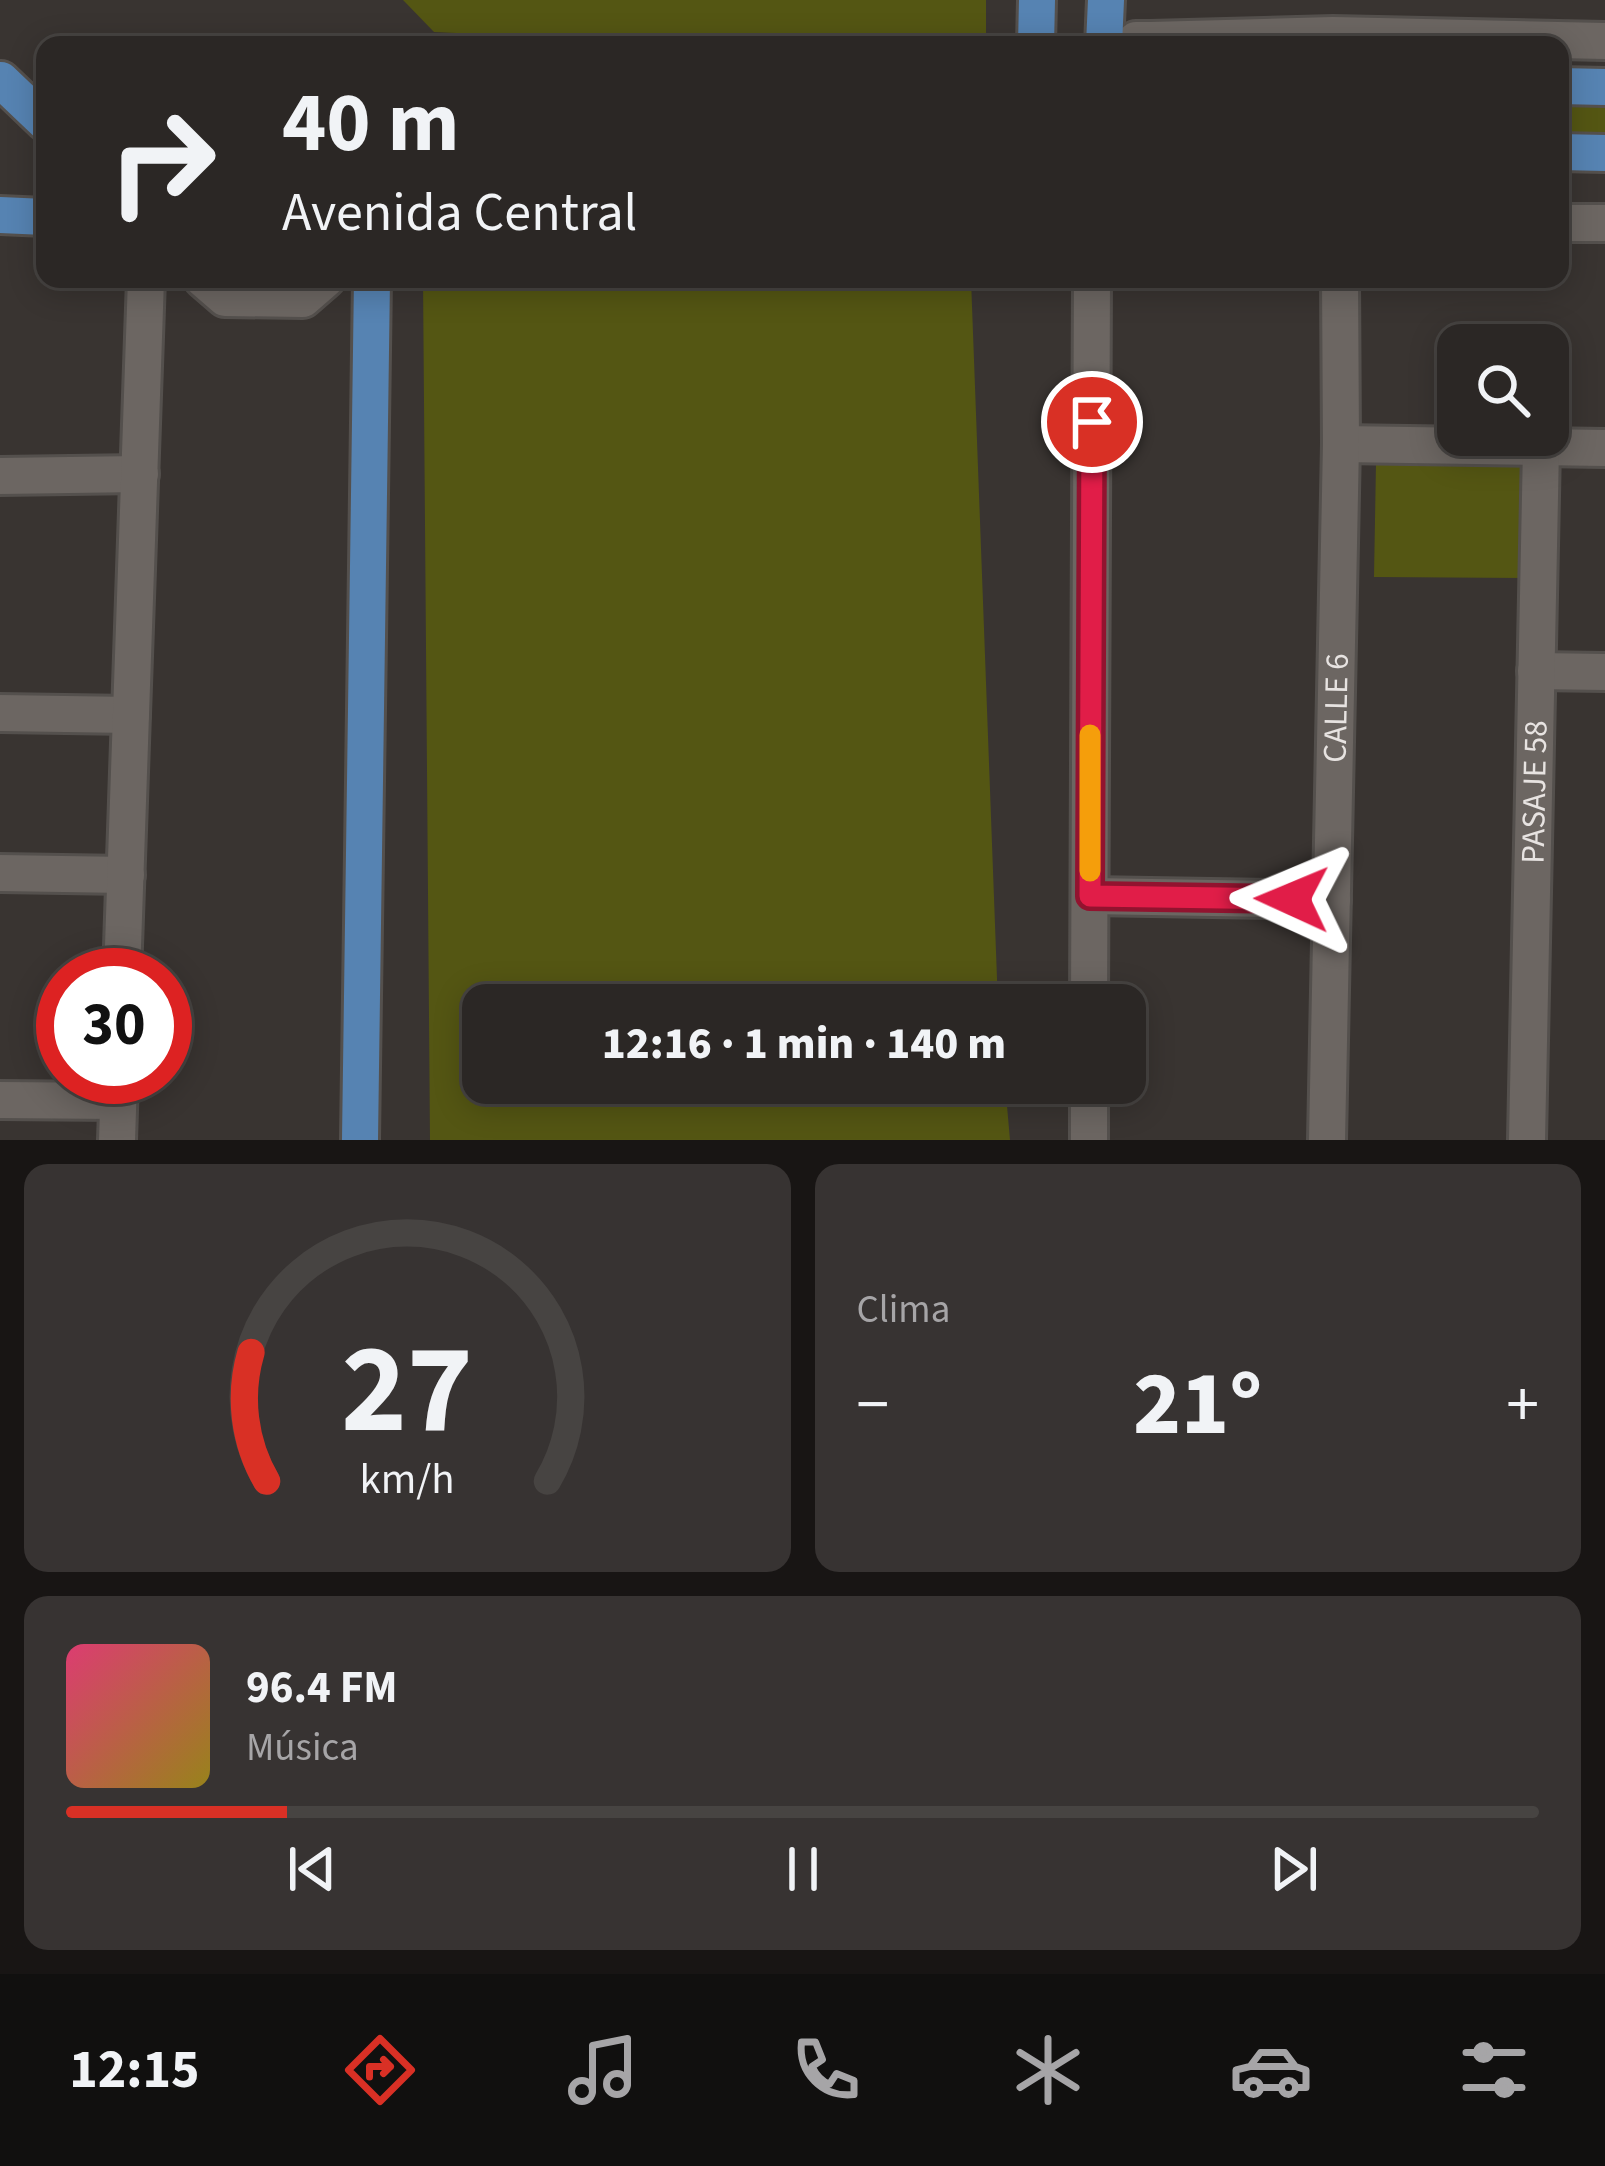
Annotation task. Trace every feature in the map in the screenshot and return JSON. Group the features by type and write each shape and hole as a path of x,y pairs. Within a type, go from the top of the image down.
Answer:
{"main road":[{"path":"1036,0 1036,36"},
{"path":"1104,36 1106,0"},
{"path":"1,80 36,80"},
{"path":"1,80 36,113"},
{"path":"1569,86 1605,87"},
{"path":"1569,152 1605,153"},
{"path":"0,215 36,217"},
{"path":"361,1140 372,288"}],"street":[{"path":"1172,36 1334,18 1556,36"},
{"path":"1569,37 1605,40"},
{"path":"1569,223 1605,223"},
{"path":"123,948 146,288"},
{"path":"213,288 225,298 304,299 316,288"},
{"path":"1089,984 1092,288"},
{"name":"CALLE 6","path":"1327,1140 1340,288"},
{"path":"1341,444 1437,445"},
{"path":"1569,447 1605,448"},
{"name":"PASAJE 58","path":"1527,1140 1540,456"},
{"path":"0,476 140,473"},
{"path":"1536,670 1605,671"},
{"path":"0,713 131,715"},
{"path":"0,873 126,875"},
{"path":"1090,896 1332,899"},
{"path":"0,1100 36,1097"},
{"path":"117,1140 118,1104"},
{"path":"1089,1104 1089,1140"}],"shaded area":[{"path":"403,0 986,0 986,36 434,32"},
{"path":"1569,99 1605,100 1605,149 1569,148"},
{"path":"423,288 971,288 997,984 462,984 462,1104 1007,1104 1010,1140 430,1140"},
{"path":"1376,463 1526,464 1524,578 1374,577"}],"slow traffic":[{"path":"1090,735 1090,871"}],"route":[{"path":"1092,422 1090,896 1292,899"}]}
